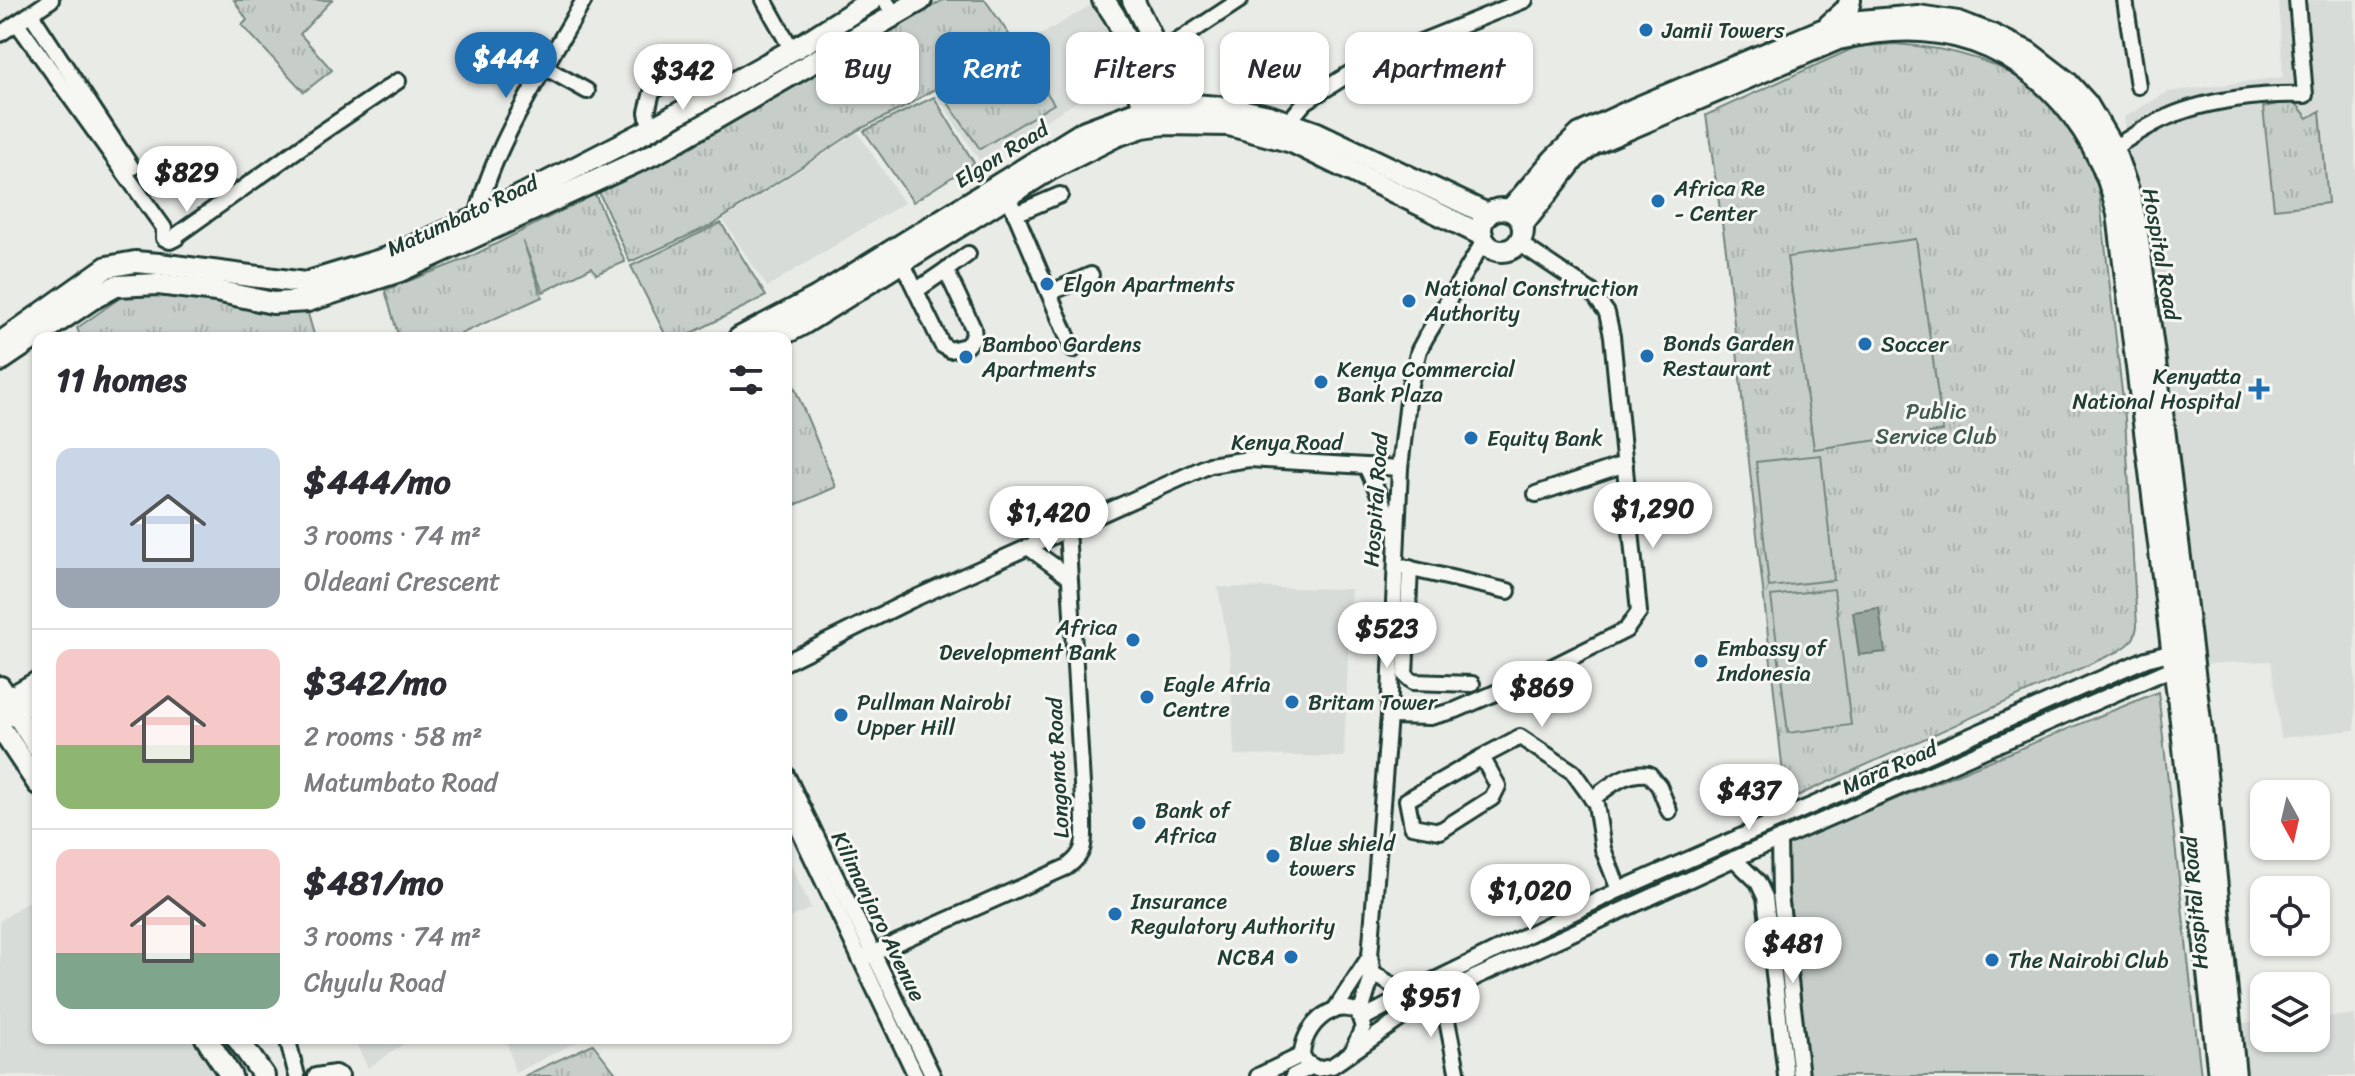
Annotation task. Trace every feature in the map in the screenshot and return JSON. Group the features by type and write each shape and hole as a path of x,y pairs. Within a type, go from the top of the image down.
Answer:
{"street":[{"path":"1,32 51,0"},
{"path":"477,218 481,196 497,155 584,0"},
{"path":"764,0 794,74"},
{"name":"Matumbato Road","path":"0,343 116,286 158,274 182,277 273,303 306,292 477,218 787,53 872,0"},
{"name":"Matumbato Road","path":"306,292 400,271 656,153 794,74 890,8 921,0"},
{"path":"1103,0 1113,10 1120,32"},
{"path":"1133,0 1149,32"},
{"path":"1191,32 1240,0"},
{"path":"1292,124 1295,114 1305,102 1363,65 1525,0"},
{"path":"1822,30 1839,18 1848,8 1850,0"},
{"path":"1872,0 1874,5 1894,17"},
{"path":"2125,0 2138,86"},
{"path":"2106,152 2166,117 2192,108 2273,96 2305,95 2297,0"},
{"path":"31,14 171,233 182,277"},
{"name":"Hospital Road","path":"1517,226 1554,159 1580,134 1822,30 1849,22 1918,16 1958,22 2028,52 2067,82 2087,104 2106,152 2129,193 2163,420 2219,1076"},
{"path":"17,23 171,233"},
{"name":"Hospital Road","path":"1517,226 1575,158 1593,144 1838,39 1877,32 1947,34 1982,45 2038,78 2067,106 2106,152"},
{"path":"546,68 587,91"},
{"path":"656,153 647,130 652,92 691,69"},
{"path":"158,274 171,233 398,81"},
{"path":"702,99 713,120"},
{"path":"1143,104 1144,109"},
{"name":"Elgon Road","path":"750,332 817,297 1085,131 1144,109 1193,105 1231,108 1269,116 1371,158 1487,214"},
{"name":"Elgon Road","path":"788,332 902,262 1011,205 1087,149 1143,127 1189,123 1229,125 1292,142 1483,238"},
{"path":"1060,195 1011,205 1073,350"},
{"path":"1389,716 1430,717 1456,710 1532,677 1632,625 1639,612 1612,336 1607,313 1592,292 1517,226 1497,209 1487,214 1482,222 1483,238 1494,249 1514,248 1517,226"},
{"name":"Hospital Road","path":"1373,973 1370,956 1402,567 1396,532 1400,468 1410,384 1419,350 1483,238"},
{"path":"917,290 968,254"},
{"path":"902,262 942,345 950,350 966,346 974,337 973,328 946,270"},
{"path":"1049,293 1091,275"},
{"name":"Matumbato Road","path":"0,361 30,330"},
{"name":"Kenya Road","path":"792,659 911,600 1210,465 1249,459 1400,468"},
{"path":"1536,494 1625,464"},
{"path":"1366,466 1396,532"},
{"name":"Longonot Road","path":"866,956 1067,867 1079,858 1084,847 1084,818 1067,529"},
{"path":"1028,547 1069,577"},
{"path":"1472,684 1413,682 1405,675 1402,567 1508,591"},
{"name":"Hospital Road","path":"2182,657 2205,761 2235,1076"},
{"name":"Mara Road","path":"1258,1076 1347,1057 1403,1017 1476,977 2182,657"},
{"name":"Mara Road","path":"1361,1017 1619,890 2146,659 2182,657"},
{"path":"5,705 32,686"},
{"path":"5,705 32,699"},
{"path":"5,705 32,740"},
{"path":"0,727 32,775"},
{"path":"1482,757 1498,786 1492,798 1440,831 1412,826 1407,800 1482,757 1520,737 1573,772 1592,799 1598,812 1603,849 1619,890"},
{"path":"1592,799 1621,778 1636,772 1649,774 1659,786 1669,811"},
{"name":"Kilimanjaro Avenue","path":"792,788 916,1076"},
{"name":"Kilimanjaro Avenue","path":"792,814 933,1076"},
{"path":"1779,841 1780,894 1801,1076"},
{"path":"1734,859 1758,882 1765,897 1786,1076"},
{"path":"1334,1011 1352,988 1370,956"},
{"path":"1335,1076 1363,1027 1361,1017 1373,973 1398,989 1411,993"},
{"path":"1442,995 1458,1076"},
{"path":"1311,1067 1307,1034 1316,1022 1334,1011 1349,1008 1361,1017"},
{"path":"210,1044 231,1076"},
{"path":"241,1044 264,1076"},
{"path":"289,1044 297,1076"},
{"name":"Mara Road","path":"1293,1076 1311,1067"},
{"path":"316,1076 335,1073 341,1076"}],"shaded area":[{"name":"Kenyatta National Hospital","path":"2278,0 2355,0 2355,730 2281,738 2271,661 2204,664 2124,117 2168,92 2283,77"},
{"path":"1093,4 1108,32 1066,32 1066,104 1073,104 979,160 942,104 1050,104 1050,32 1046,32"},
{"path":"858,132 904,203 767,287 723,220"},
{"path":"1218,587 1351,589 1344,757 1234,755 1230,656"},
{"path":"1879,608 1885,652 1859,655 1853,612"},
{"path":"792,867 811,908 792,917"},
{"path":"32,898 32,1044 205,1044 227,1076 0,1075 0,921"},
{"path":"2355,1015 2355,1076 2246,1076 2238,1023 2250,1022 2250,1052 2330,1052 2330,1016"},
{"path":"356,1044 404,1044 368,1068"},
{"path":"508,1044 572,1044 515,1073"}],"green space":[{"path":"234,0 332,0 300,34 332,70 304,92 242,25 247,20"},
{"path":"943,0 985,0 1007,32 935,32 935,89 919,98 919,32 890,32"},
{"name":"Public Service Club","path":"1894,44 1935,48 1975,58 2031,85 2048,98 2061,115 2098,183 2125,418 2137,626 2132,641 2119,651 1786,801 1726,250 1706,115 1856,47"},
{"path":"816,73 816,104 909,105 858,130 712,225 630,262 597,188 696,143"},
{"path":"934,97 935,104 938,104 974,163 913,202 864,131"},
{"path":"1050,98 1054,104 980,149 949,104 1050,104"},
{"path":"2294,101 2308,118 2320,111 2328,203 2274,209 2263,107"},
{"path":"595,194 625,262 596,274 592,267 543,292 523,241 542,297 465,332 397,332 385,290 468,258"},
{"path":"721,223 766,296 694,332 664,332 631,266"},
{"name":"Soccer","path":"1916,239 1943,431 1814,449 1787,257"},
{"path":"134,288 306,307 313,332 79,332 77,328"},
{"path":"792,381 836,487 792,506"},
{"path":"1821,455 1834,580 1769,587 1756,462"},
{"path":"1834,589 1851,725 1788,733 1771,596"},
{"name":"The Nairobi Club","path":"2158,692 2201,1076 1809,1076 1784,845"},
{"path":"593,1044 618,1076 525,1076 526,1075"}],"place":[{"name":"Jamii Towers","path":"1646,30"},
{"name":"Africa Re - Center","path":"1658,201"},
{"name":"Elgon Apartments","path":"1047,284"},
{"name":"National Construction Authority","path":"1409,301"},
{"name":"Soccer","path":"1865,344"},
{"name":"Bonds Garden Restaurant","path":"1647,356"},
{"name":"Bamboo Gardens Apartments","path":"966,357"},
{"name":"Kenya Commercial Bank Plaza","path":"1321,382"},
{"name":"Kenyatta National Hospital","path":"2259,389"},
{"name":"Equity Bank","path":"1471,438"},
{"name":"Africa Development Bank","path":"1133,640"},
{"name":"Embassy of Indonesia","path":"1701,661"},
{"name":"Eagle Afria Centre","path":"1147,697"},
{"name":"Britam Tower","path":"1292,702"},
{"name":"Pullman Nairobi Upper Hill","path":"841,715"},
{"name":"Bank of Africa","path":"1139,823"},
{"name":"Blue shield towers","path":"1273,856"},
{"name":"Insurance Regulatory Authority","path":"1115,914"},
{"name":"NCBA","path":"1291,957"},
{"name":"The Nairobi Club","path":"1992,960"}]}
